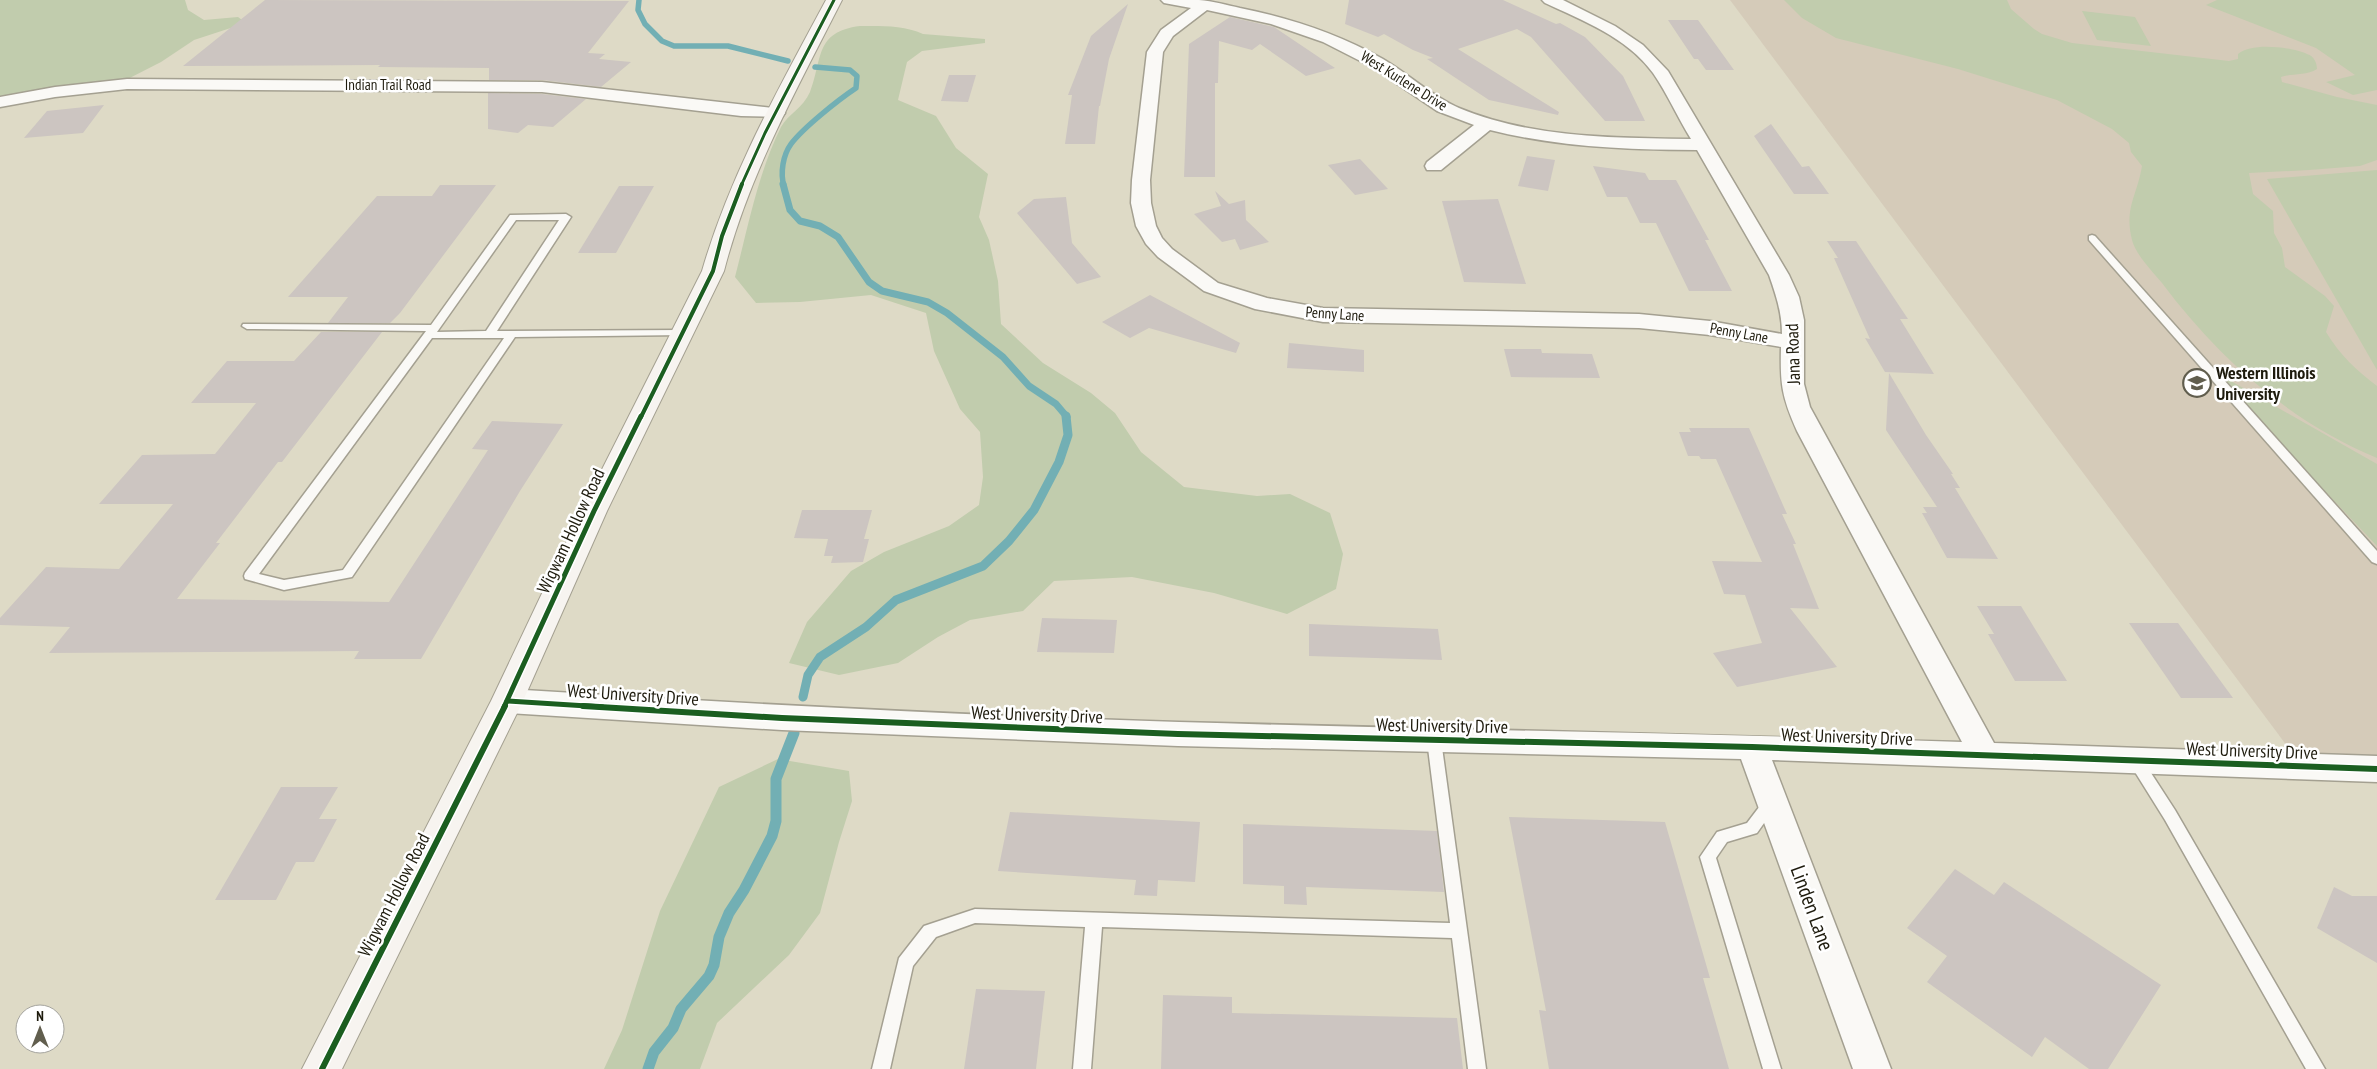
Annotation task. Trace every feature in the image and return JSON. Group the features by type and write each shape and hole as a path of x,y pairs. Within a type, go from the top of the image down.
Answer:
{"street":[{"name":"Wigwam Hollow Road","path":"322,1069 507,701 594,511 713,271 720,240 730,210 776,113 834,0"},
{"name":"West Kurlene Drive","path":"1169,0 1273,20 1323,36 1378,62 1426,98 1452,111 1486,124 1516,132 1578,142 1703,145"},
{"name":"Jana Road","path":"1550,0 1603,26 1640,49 1651,60 1779,275 1788,297 1794,320 1794,343 1791,363 1792,384 1798,407 1809,431 1985,756"},
{"name":"Penny Lane","path":"1202,6 1167,33 1155,52 1140,180 1141,203 1146,226 1153,240 1165,253 1210,287 1263,304 1323,315 1648,322 1710,328 1794,343"},
{"name":"Indian Trail Road","path":"0,102 55,92 127,84 542,87 741,111 776,113"},
{"path":"1434,166 1486,124"},
{"name":"West University Drive","path":"507,701 782,718 1178,734 1752,747 2377,768"},
{"name":"Linden Lane","path":"1752,747 1872,1069"}],"lane":[{"path":"490,334 566,217 513,217 432,331 250,576 284,585 347,574 512,334"},
{"path":"2092,238 2377,559"},
{"path":"247,326 490,334 681,333"},
{"path":"1434,740 1477,1069"},
{"path":"2135,760 2175,823 2316,1069"},
{"path":"1772,800 1752,828 1722,837 1708,857 1772,1069"},
{"path":"881,1069 905,963 930,932 974,916 1459,932"},
{"path":"1082,1069 1094,920"}],"shaded area":[{"name":"Western Illinois University","path":"1730,0 2377,0 2377,769 2302,766"}],"green space":[{"path":"0,0 185,0 188,10 204,20 238,17 246,23 194,40 161,62 114,86 0,96"},
{"path":"1784,0 2007,0 2011,9 2034,29 2042,34 2072,43 2229,61 2238,59 2238,54 2252,48 2292,49 2312,56 2316,62 2317,69 2308,73 2281,77 2282,82 2337,97 2377,105 2377,160 2360,166 2249,173 2253,194 2273,211 2274,233 2282,248 2285,267 2325,296 2334,306 2326,332 2349,362 2377,386 2377,458 2315,426 2286,407 2258,385 2207,337 2145,263 2134,246 2129,219 2142,166 2131,152 2129,143 2112,129 2057,100 1958,69 1836,38 1802,18"},
{"path":"2217,0 2377,0 2377,90 2353,95 2326,82 2355,75 2316,48 2206,5"},
{"path":"2082,11 2135,17 2151,46 2097,40"},
{"path":"860,26 892,27 908,29 923,34 985,39 985,43 922,51 907,62 898,100 936,116 956,148 988,174 979,217 989,240 998,281 1001,324 1043,363 1091,393 1115,413 1141,452 1184,487 1257,496 1290,494 1330,513 1343,554 1336,589 1287,614 1214,593 1132,577 1054,581 1023,611 970,620 938,637 898,663 839,675 789,663 807,622 851,571 884,552 949,526 979,505 983,477 980,432 960,409 934,351 926,313 871,295 800,302 756,303 735,277 760,181 781,127 787,118 807,98 814,80 819,58 827,41 845,29"},
{"path":"2377,170 2377,370 2267,179"},
{"path":"2208,368 2377,464 2377,546"},
{"path":"778,759 849,771 852,801 820,913 789,955 717,1023 700,1069 604,1069 622,1030 660,911 719,787"}],"building":[{"path":"265,0 629,1 588,53 605,54 599,59 631,62 601,87 542,80 489,80 489,68 378,67 380,65 183,66"},
{"path":"1349,0 1503,0 1556,24 1560,23 1585,37 1623,76 1645,121 1605,121 1531,37 1517,29 1458,49 1559,112 1558,115 1489,100 1427,59 1433,58 1413,50 1384,34 1378,37 1345,24"},
{"path":"1128,4 1109,59 1099,106 1095,144 1065,144 1072,95 1068,95 1091,36"},
{"path":"1230,17 1274,27 1335,68 1306,76 1260,44 1252,50 1219,41 1218,83 1215,83 1215,177 1184,177 1189,44"},
{"path":"1668,20 1698,20 1734,70 1706,70 1698,59 1694,59"},
{"path":"949,75 976,75 968,102 941,101"},
{"path":"488,93 542,94 586,99 553,127 528,125 518,133 488,129"},
{"path":"104,105 83,133 24,138 47,111"},
{"path":"1771,124 1802,167 1809,166 1829,194 1794,194 1754,136"},
{"path":"1527,156 1555,160 1548,191 1518,186"},
{"path":"1360,159 1388,189 1355,195 1328,165"},
{"path":"1593,166 1645,173 1649,180 1676,180 1709,240 1705,240 1732,291 1689,291 1656,223 1640,223 1627,197 1607,197"},
{"path":"440,185 496,185 400,313 390,323 328,323 348,297 288,297 377,196 432,196"},
{"path":"619,186 654,186 616,253 578,253"},
{"path":"1215,191 1229,204 1245,200 1246,220 1269,242 1240,250 1235,239 1222,242 1194,214 1221,206"},
{"path":"1066,197 1072,243 1101,277 1077,284 1017,213 1034,199"},
{"path":"1498,199 1526,284 1464,282 1442,201"},
{"path":"1827,241 1856,241 1908,319 1900,319 1934,374 1885,372 1865,338 1870,339 1834,258 1838,258"},
{"path":"1150,295 1240,343 1236,353 1149,328 1130,338 1102,322"},
{"path":"321,332 382,332 282,462 278,462 216,543 220,543 177,599 389,602 488,450 472,449 492,421 563,424 520,491 421,659 354,659 359,651 49,653 70,627 0,625 0,618 46,567 119,569 173,504 99,504 142,455 215,454 256,403 191,403 227,361 294,361"},
{"path":"1289,343 1364,350 1364,372 1287,368"},
{"path":"1504,349 1541,349 1542,353 1592,354 1600,378 1511,377"},
{"path":"1889,373 1926,435 1953,474 1951,474 1960,488 1955,488 1998,559 1947,558 1922,513 1927,513 1923,507 1937,507 1886,430"},
{"path":"1689,428 1749,428 1787,514 1782,514 1796,544 1793,544 1819,609 1790,608 1837,667 1737,687 1713,653 1762,643 1745,595 1724,594 1712,561 1762,562 1716,459 1701,459 1699,456 1688,456 1679,432 1691,432"},
{"path":"802,510 872,510 864,539 869,539 863,562 831,563 833,556 824,556 828,539 794,538"},
{"path":"1977,606 2021,606 2067,681 2015,681 1988,634 1994,634"},
{"path":"1042,618 1117,620 1114,653 1037,652"},
{"path":"2129,623 2178,623 2233,698 2181,698"},
{"path":"1309,624 1438,629 1442,660 1309,656"},
{"path":"281,787 338,787 319,819 337,819 314,862 296,862 276,900 215,900"},
{"path":"1010,812 1200,822 1195,882 1158,880 1157,896 1134,895 1136,880 998,871"},
{"path":"1509,817 1665,822 1710,978 1703,978 1729,1069 1549,1069 1539,1010 1546,1011"},
{"path":"1243,824 1437,831 1444,892 1306,887 1307,905 1284,904 1284,886 1243,884"},
{"path":"1955,869 1994,895 2004,882 2161,985 2108,1069 2089,1069 2045,1037 2032,1057 1927,982 1947,956 1907,928"},
{"path":"2334,887 2352,896 2377,896 2377,963 2317,928"},
{"path":"976,989 1045,991 1036,1069 964,1069"},
{"path":"1163,995 1232,997 1232,1013 1457,1018 1463,1069 1161,1069"}],"waterway":[{"path":"639,0 638,10 645,24 662,41 674,46 728,46 788,61"},
{"path":"784,186 782,176 783,164 791,144 821,115 856,88 857,76 850,70 815,67"},
{"path":"783,184 790,210 800,221 820,226 838,237 869,282 882,291 928,302 947,313 1003,357 1029,386 1056,404 1067,417"},
{"path":"803,697 808,675 820,657 866,627 896,600 983,566 1009,541 1034,510 1059,462 1068,435 1066,416"},
{"path":"648,1069 654,1052 673,1028 681,1009 709,976 714,965 719,937 729,913 744,890 772,836 776,821 776,779 794,733"}],"cycle path":[{"path":"322,1069 507,701 594,511 713,271 722,236 749,167 834,0"},
{"path":"507,701 782,718 1178,734 1752,747 2377,769"}],"place":[{"name":"Western Illinois University","path":"2197,383"}]}
